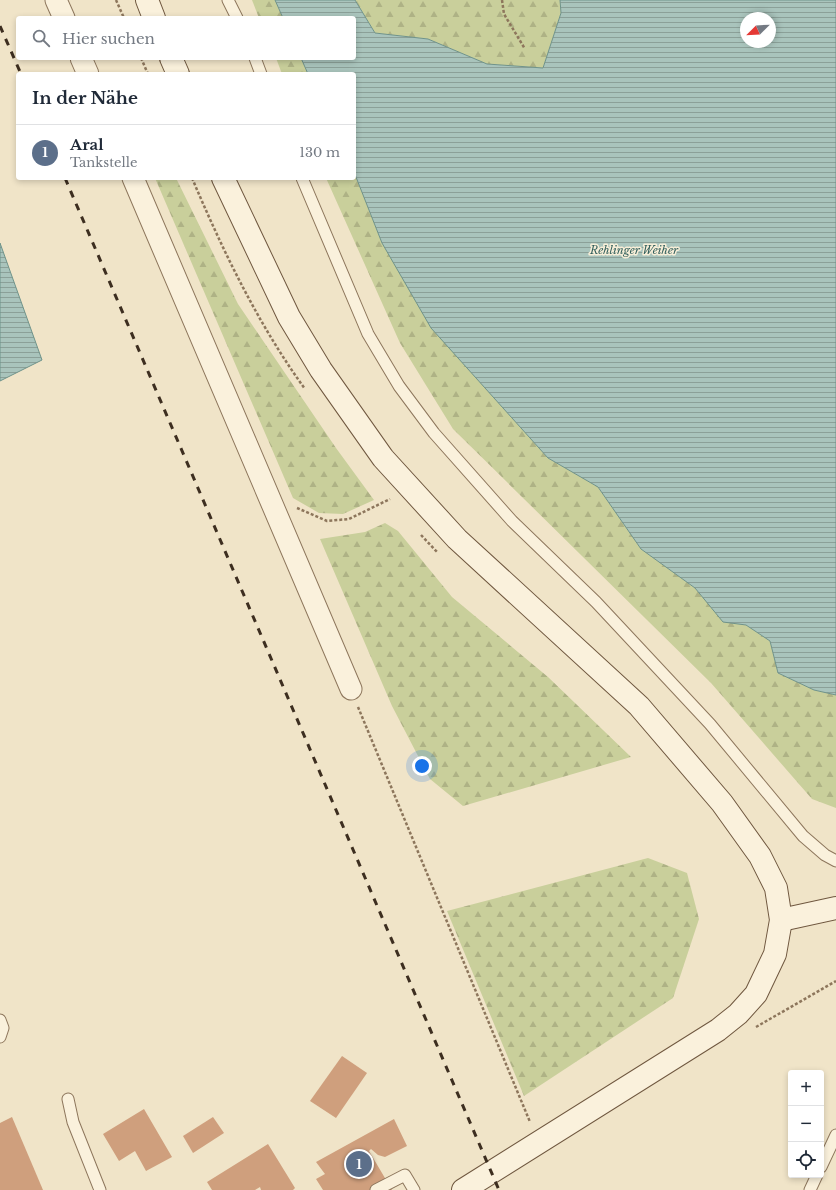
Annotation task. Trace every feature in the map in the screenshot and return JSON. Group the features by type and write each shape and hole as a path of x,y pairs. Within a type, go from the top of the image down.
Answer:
{"main road":[{"path":"147,0 153,16"},
{"path":"172,60 177,72"},
{"path":"224,180 289,317 321,370 383,458 457,539 639,706 722,803 760,856 776,888 781,920 775,954 756,994 738,1014 718,1030 468,1188"},
{"path":"781,920 836,908"}],"street":[{"path":"56,0 63,16"},
{"path":"82,60 87,72"},
{"path":"134,180 265,491 351,689"}],"lane":[{"path":"228,0 236,16"},
{"path":"256,60 260,72"},
{"path":"303,180 368,334 399,386 434,434 512,521 596,602 710,724 803,836 825,855 836,860"},
{"path":"0,1020 3,1028 0,1037"},
{"path":"68,1099 73,1122 100,1190"},
{"path":"824,1160 836,1134"},
{"path":"376,1190 405,1175 414,1190"},
{"path":"810,1190 816,1178"}],"path":[{"path":"116,0 123,16"},
{"path":"502,0 504,14 525,49"},
{"path":"142,60 147,72"},
{"path":"265,491 327,521 349,519 390,499"},
{"path":"351,689 539,1143"},
{"path":"752,1030 836,981"}],"green space":[{"path":"252,0 275,0 282,16 258,16"},
{"path":"355,0 560,0 561,13 543,68 487,64 428,39 375,33"},
{"path":"277,60 302,60 307,72 281,72"},
{"path":"356,177 382,243 505,410 548,458 598,487 641,549 695,588 723,621 746,625 770,641 778,673 814,690 836,695 836,808 812,799 711,683 453,429 400,343 327,180 356,180"},
{"path":"156,180 177,180 238,304 336,448 374,500 343,514 319,513 293,498"},
{"path":"385,523 398,531 452,597 548,677 631,757 463,806 430,779 392,706 320,539 365,532"},
{"path":"648,858 687,873 699,919 673,998 524,1096 447,911"}],"water":[{"name":"Rehlinger Weiher","path":"275,0 355,0 375,33 428,39 487,64 543,68 561,13 560,0 836,0 836,695 814,690 778,673 770,641 746,625 723,622 695,588 641,549 598,487 548,458 431,328 382,243 356,177 356,72 307,72 302,60 356,60 356,16 282,16"},
{"path":"0,243 42,360 0,381"}],"building":[{"path":"342,1056 367,1073 336,1118 310,1101"},
{"path":"144,1109 172,1157 146,1171 135,1151 119,1161 103,1134"},
{"path":"12,1117 43,1190 0,1190 0,1123"},
{"path":"213,1117 224,1133 193,1153 183,1136"},
{"path":"394,1119 407,1146 385,1157 378,1155 371,1149 369,1151 392,1190 323,1190 316,1179 325,1174 316,1162"},
{"path":"268,1144 295,1188 293,1190 261,1190 260,1187 255,1190 212,1190 207,1182"}],"railway":[{"path":"0,26 20,72"},
{"path":"66,180 499,1190"}],"place":[{"name":"Aral","path":"359,1164"}]}
